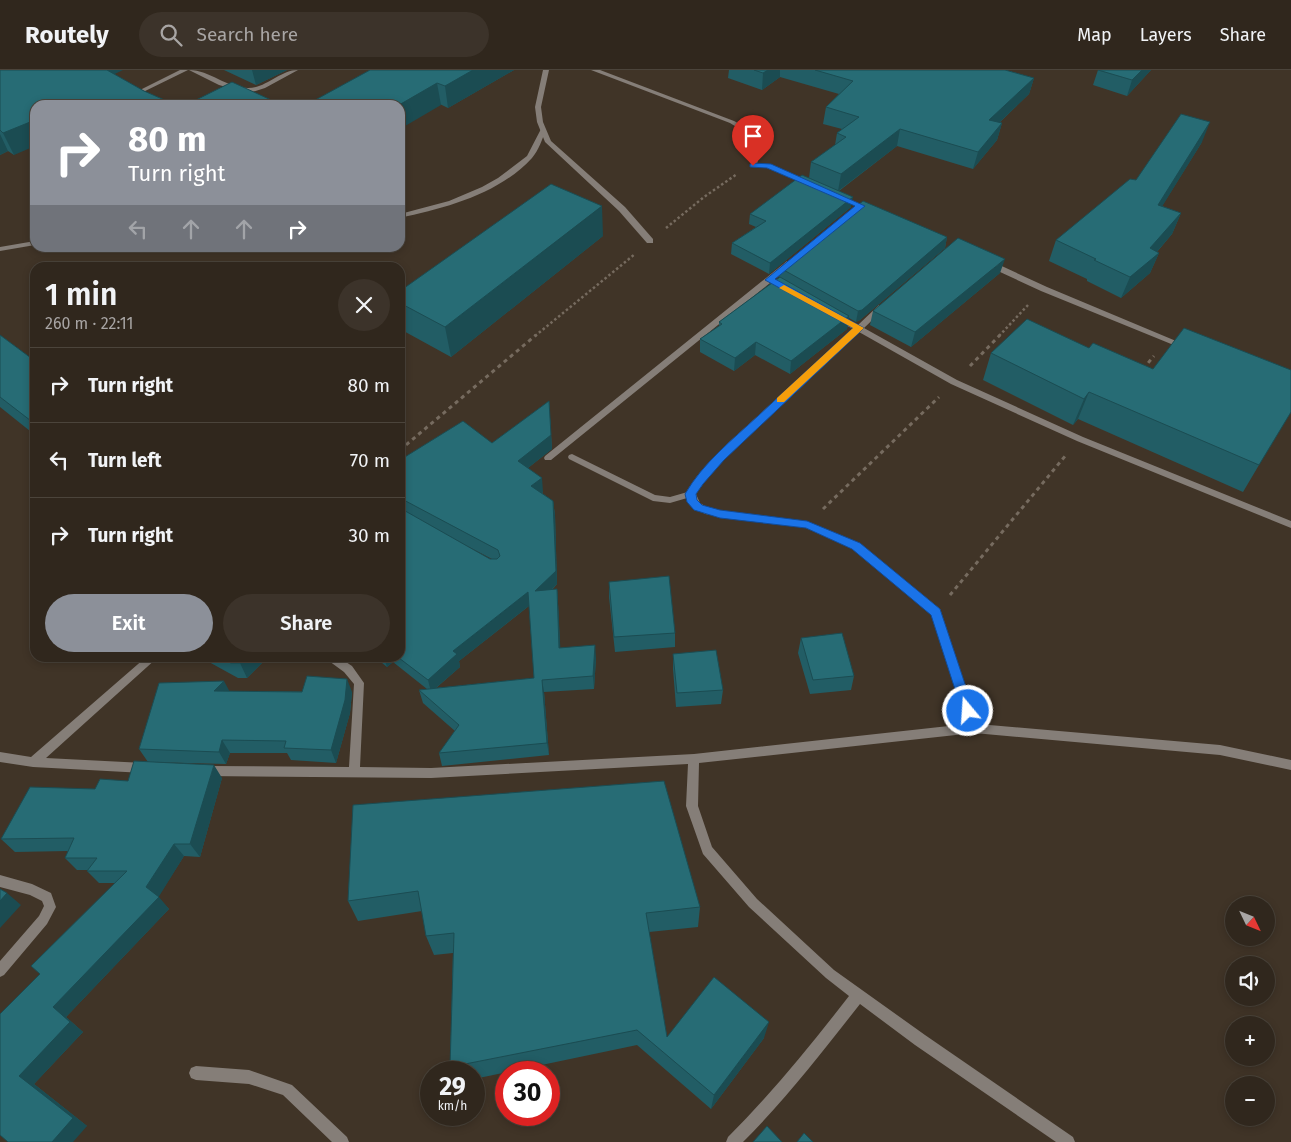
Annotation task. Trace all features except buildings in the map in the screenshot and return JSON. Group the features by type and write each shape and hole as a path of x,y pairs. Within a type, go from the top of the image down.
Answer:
{"street":[{"path":"137,93 185,70"},
{"path":"192,70 228,86 252,90 295,70"},
{"path":"546,70 538,106 540,122 548,142 622,209 650,242"},
{"path":"594,70 732,122 749,132 756,143 757,154 753,166 768,166 819,188"},
{"path":"405,215 458,201 504,177 530,156 543,130"},
{"path":"0,250 30,244"},
{"path":"548,458 799,255"},
{"path":"985,262 1044,289 1194,350"},
{"path":"769,280 794,293"},
{"path":"887,303 727,450 699,481 691,494 692,502 698,508 708,512 807,524 856,546 936,612 974,728"},
{"path":"826,310 954,382 1080,439 1291,525"},
{"path":"572,457 653,498 670,500 691,494"},
{"path":"32,762 147,662"},
{"path":"338,662 348,669 359,684 354,772"},
{"path":"196,771 431,774 694,759 974,728 1220,750 1291,765"},
{"path":"0,757 32,762 157,769"},
{"path":"694,759 692,806 707,850 753,904 830,974 928,1046 1068,1142"},
{"path":"0,881 32,890 47,897 50,907 42,920 0,971"},
{"path":"733,1142 755,1121 796,1074 859,994"},
{"path":"196,1073 249,1078 287,1090 342,1142"}],"path":[{"path":"405,446 499,365 704,197 753,166"},
{"path":"807,524 954,382 1044,289"},
{"path":"1136,376 1168,341"},
{"path":"936,612 1080,439"}],"slow traffic":[{"path":"780,400 859,328 784,288"}],"route":[{"path":"753,166 768,166 860,206 769,280 859,328 720,457 699,481 691,494 692,502 698,508 708,512 807,524 856,546 936,612 968,711"}]}
